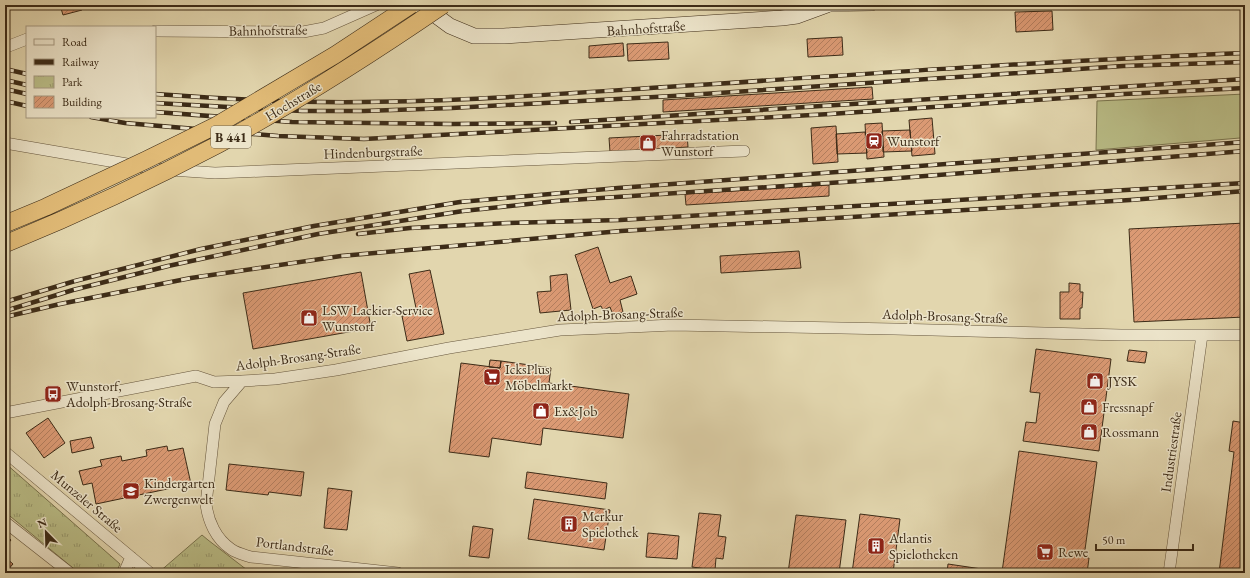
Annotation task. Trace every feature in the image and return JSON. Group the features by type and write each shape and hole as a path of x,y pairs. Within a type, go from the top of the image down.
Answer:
{"main road":[{"name":"Hochstraße","path":"5,224 67,197 217,125 335,55 411,5"},
{"name":"Hochstraße","path":"5,244 56,223 154,177 220,143 338,74 392,40 442,5"}],"street":[{"name":"Bahnhofstraße","path":"156,30 303,32 324,28 376,5"},
{"name":"Bahnhofstraße","path":"428,5 436,15 450,26 474,36 504,36 782,18 797,16 827,5 872,5"},
{"path":"9,46 26,39"},
{"name":"Hindenburgstraße","path":"5,143 156,169 215,173 744,151"},
{"name":"Adolph-Brosang-Straße","path":"5,413 196,376 214,382 275,379 336,370 449,348 568,330 673,325 1028,333 1245,335"},
{"name":"Industriestraße","path":"1170,573 1202,335"},
{"name":"Portlandstraße","path":"242,381 224,402 215,424 206,504 208,516 216,534 231,550 252,557 398,573"},
{"name":"Munzeler Straße","path":"5,452 150,573"},
{"path":"5,522 70,573"},
{"path":"124,573 131,558"}],"green space":[{"path":"1245,94 1245,139 1240,138 1096,150 1097,101"},
{"path":"5,463 120,564 116,573 79,573 5,512"},
{"path":"202,535 208,540 251,573 158,573"}],"building":[{"path":"60,5 81,5 82,10 63,15"},
{"path":"1052,11 1053,30 1016,32 1015,12"},
{"path":"842,37 843,55 808,57 807,39"},
{"path":"668,42 669,59 628,61 627,44"},
{"path":"623,43 624,56 589,58 589,46"},
{"path":"872,87 873,99 663,112 663,100"},
{"path":"932,118 935,154 912,156 909,120"},
{"path":"882,123 884,157 867,159 865,124"},
{"path":"836,126 838,162 813,164 811,128"},
{"path":"910,130 912,151 883,152 882,131"},
{"path":"865,132 867,153 837,154 836,134"},
{"name":"Fahrradstation Wunstorf","path":"687,134 688,147 610,152 609,138"},
{"path":"829,185 829,196 686,205 685,194"},
{"path":"1245,223 1245,317 1134,322 1129,229"},
{"path":"598,247 610,283 631,276 637,294 620,300 623,312 613,315 610,307 603,310 601,306 593,309 575,255"},
{"path":"799,251 801,268 721,273 720,256"},
{"path":"430,270 444,334 407,341 402,316 417,313 409,274"},
{"name":"LSW Lackier-Service Wunstorf","path":"361,272 371,328 253,349 243,293"},
{"path":"567,274 571,310 540,313 537,292 551,291 550,276"},
{"path":"1069,283 1080,284 1080,292 1083,292 1082,308 1080,308 1080,319 1060,319 1060,292 1069,292"},
{"path":"1036,349 1111,359 1099,451 1023,441 1026,422 1036,423 1040,393 1030,392"},
{"path":"1129,350 1147,352 1145,363 1127,361"},
{"path":"490,360 501,361 500,368 489,367"},
{"name":"Ex&Job","path":"501,361 551,368 549,383 629,394 623,438 543,428 541,445 492,438 489,457 449,452 461,363 500,368"},
{"path":"48,418 65,443 44,458 26,433"},
{"path":"1233,421 1245,423 1245,573 1219,573 1234,452 1229,451"},
{"path":"91,437 94,448 72,453 70,441"},
{"path":"167,446 168,451 183,448 191,484 96,504 92,483 83,485 79,471 102,466 100,460 121,456 122,461 147,456 146,450"},
{"path":"1019,451 1097,462 1084,557 1089,558 1087,573 947,573 948,564 1002,572"},
{"path":"229,464 304,472 301,496 269,492 268,495 226,490"},
{"path":"527,472 607,483 605,499 525,488"},
{"path":"328,488 352,491 347,530 324,528"},
{"name":"Merkur Spielothek","path":"534,499 610,510 604,550 528,539"},
{"path":"699,513 721,515 718,536 726,537 723,559 716,558 715,570 692,567"},
{"name":"Atlantis Spielotheken","path":"860,514 900,519 893,573 852,573"},
{"path":"796,515 846,520 839,573 788,573"},
{"path":"473,526 493,529 489,558 469,556"},
{"path":"648,533 679,536 677,559 646,557"},
{"path":"5,535 11,540 5,547"},
{"path":"6,558 13,564 5,573 5,559"}],"railway":[{"path":"156,94 311,102 451,100 1112,59 1245,53"},
{"path":"156,103 302,111 364,111 452,108 673,96 1123,66 1245,62"},
{"path":"5,69 26,74"},
{"path":"571,122 1245,79"},
{"path":"5,80 26,85"},
{"path":"97,118 125,123 278,136 364,139 830,114 1124,94 1245,88"},
{"path":"5,89 26,94"},
{"path":"5,101 26,106"},
{"path":"156,112 292,122 452,124 555,123"},
{"path":"5,302 75,281 201,249 314,226 460,202 618,188 1245,142"},
{"path":"5,311 73,290 168,266 318,234 463,211 556,201 874,180 1245,151"},
{"path":"358,234 410,228 508,223 620,220 1245,183"},
{"path":"5,317 60,304 191,278 341,256 621,231 1130,200 1245,191"}],"place":[{"name":"Wunstorf","path":"874,141"},
{"name":"Fahrradstation Wunstorf","path":"648,143"},
{"name":"LSW Lackier-Service Wunstorf","path":"309,318"},
{"name":"IcksPlus Möbelmarkt","path":"492,377"},
{"name":"JYSK","path":"1095,381"},
{"name":"Wunstorf, Adolph-Brosang-Straße","path":"53,394"},
{"name":"Fressnapf","path":"1089,407"},
{"name":"Ex&Job","path":"541,411"},
{"name":"Rossmann","path":"1089,432"},
{"name":"Kindergarten Zwergenwelt","path":"131,491"},
{"name":"Merkur Spielothek","path":"569,524"},
{"name":"Atlantis Spielotheken","path":"876,546"},
{"name":"Rewe","path":"1045,552"}]}
